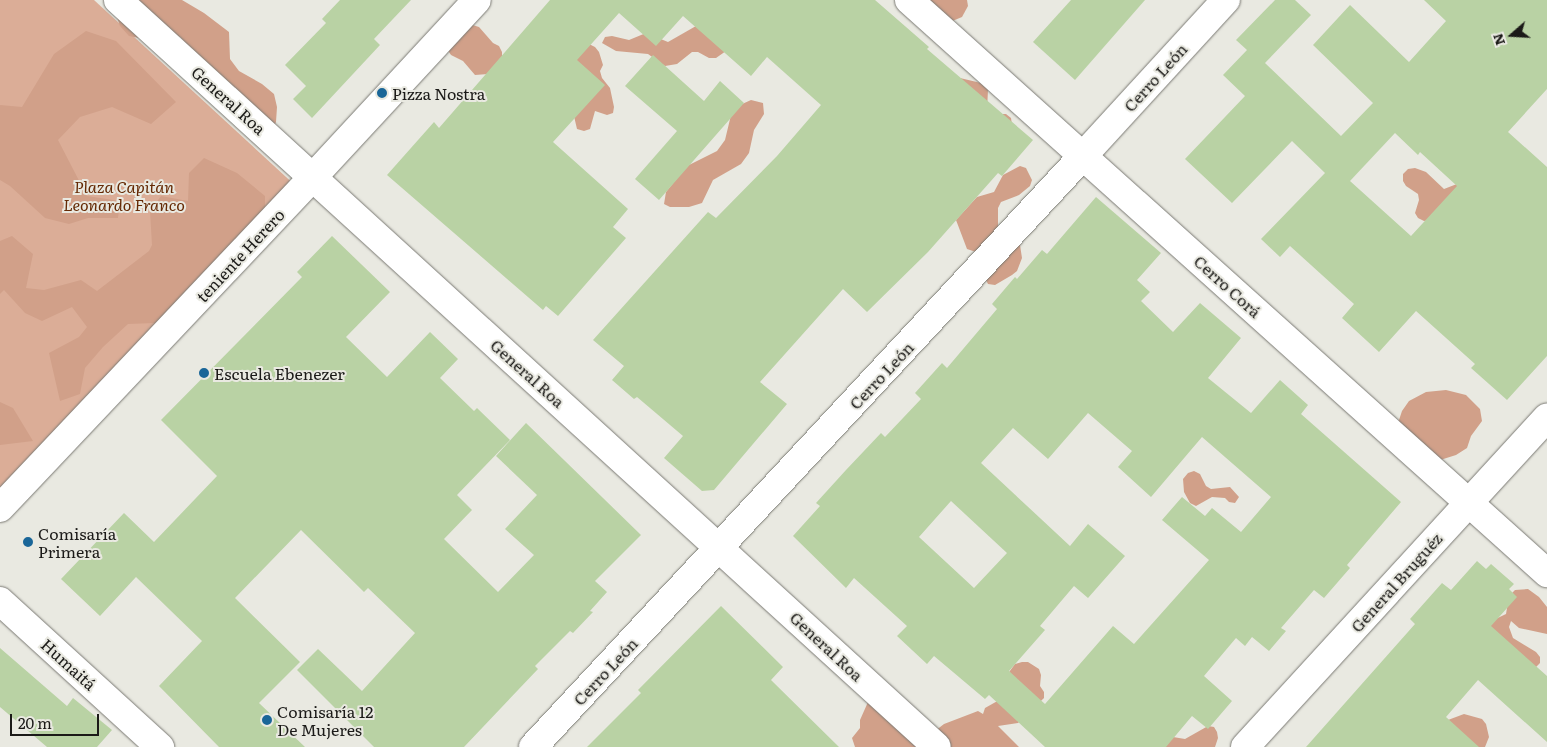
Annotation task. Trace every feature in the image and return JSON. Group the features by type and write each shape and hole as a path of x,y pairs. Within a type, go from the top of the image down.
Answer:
{"street":[{"name":"General Roa","path":"118,0 938,747"},
{"name":"teniente Herero","path":"0,508 313,177 477,0"},
{"name":"Cerro Corá","path":"908,0 1547,573"},
{"name":"Cerro León","path":"533,747 720,548 1226,0"},
{"name":"General Bruguéz","path":"1245,747 1547,418"},
{"name":"Humaitá","path":"0,601 160,747"}],"green space":[{"name":"Plaza Capitán Leonardo Franco","path":"0,0 94,0 298,188 0,508"}],"shaded area":[{"path":"111,0 182,0 204,13 229,32 230,59 239,71 262,84 274,94 277,107 276,122 270,135 195,70 188,46 180,37 168,32 144,39 129,36 120,26"},
{"path":"920,0 967,0 968,6 962,17 950,22"},
{"path":"466,23 479,27 493,43 499,46 502,52 502,59 488,74 475,75 463,61 451,55 447,49"},
{"path":"696,26 726,51 716,58 709,58 698,52 692,52 677,64 665,66 648,54 616,51 602,43 605,37 612,36 629,40 646,33 668,42"},
{"path":"86,31 116,41 176,102 151,124 112,107 80,117 58,140 87,196 120,201 118,218 88,218 69,224 45,218 10,186 0,180 0,105 22,107 54,54"},
{"path":"589,44 599,52 603,65 600,71 602,78 610,88 614,107 613,113 607,115 595,111 590,129 584,131 577,129 573,112 574,58"},
{"path":"960,78 985,84 988,90 987,110 993,114 1006,114 1011,118 1012,125 1008,131 996,134 979,116 963,108 957,98 955,85"},
{"path":"751,100 763,103 764,114 754,130 749,153 741,164 713,180 702,203 689,207 670,207 664,204 666,192 687,166 717,151 725,140 731,115 740,105"},
{"path":"204,158 237,173 265,196 265,228 194,292 155,323 128,324 103,347 85,368 80,394 60,401 49,353 79,337 87,327 72,307 42,321 25,313 4,290 0,294 0,241 12,236 33,254 26,288 44,290 81,280 97,291 149,251 152,245 150,211 161,196 188,201 189,173"},
{"path":"1020,166 1026,168 1032,180 1030,186 1019,195 1001,202 998,208 998,236 1020,245 1022,258 1017,271 1012,275 995,285 988,284 985,278 985,255 967,249 956,220 977,197 994,192 1003,175"},
{"path":"1415,168 1426,172 1444,189 1462,182 1431,220 1424,221 1418,218 1415,213 1419,200 1418,194 1406,186 1403,181 1403,174 1408,169"},
{"path":"1446,390 1466,395 1480,409 1482,421 1471,436 1467,448 1456,455 1437,461 1398,423 1402,411 1409,401 1426,392"},
{"path":"0,402 13,408 33,441 0,445"},
{"path":"1194,471 1200,474 1206,486 1211,489 1230,487 1239,497 1235,503 1229,502 1225,498 1212,497 1196,506 1190,503 1184,492 1183,479 1188,473"},
{"path":"1528,589 1539,597 1547,607 1547,634 1519,628 1511,621 1509,627 1513,638 1536,652 1540,657 1540,663 1535,668 1483,625 1506,614 1509,596 1515,590"},
{"path":"1028,662 1039,669 1041,675 1040,686 1044,692 1044,698 1018,723 998,726 1019,747 855,747 852,738 860,728 860,720 868,702 935,731 944,724 978,711 983,714 985,708 1001,699 1004,679 1015,664"},
{"path":"1464,714 1482,719 1486,724 1489,737 1485,747 1448,747 1448,720"},
{"path":"1208,726 1214,727 1217,732 1218,738 1215,747 1160,747 1173,737 1185,739"}],"building":[{"path":"340,0 411,0 374,39 380,45 312,118 293,99 306,86 285,65 326,23 322,19"},
{"path":"550,0 875,0 929,47 927,49 1033,140 1002,176 998,173 928,252 867,312 843,289 760,382 787,404 714,490 702,491 664,458 683,436 637,397 634,399 612,380 624,366 593,340 708,212 716,218 777,156 821,105 767,57 751,76 683,16 656,46 619,13 577,60 605,85 553,142 628,209 613,227 626,238 558,316 546,306 543,310 387,175 434,122 439,128"},
{"path":"1071,0 1145,0 1075,80 1033,42"},
{"path":"1275,0 1295,0 1311,15 1265,63 1341,136 1373,103 1313,45 1350,5 1409,62 1446,21 1424,0 1547,0 1547,89 1508,132 1547,167 1547,356 1507,400 1471,368 1475,364 1416,311 1379,352 1342,318 1354,304 1290,246 1280,257 1261,239 1325,173 1292,141 1232,203 1185,159 1245,96 1223,75 1247,50 1236,40","holes":["1395,133 1418,155 1420,152 1457,186 1411,236 1350,181"]},
{"path":"653,55 704,101 720,81 744,103 659,200 635,179 677,131 625,86"},
{"path":"1096,197 1161,253 1137,280 1150,292 1141,301 1173,332 1200,303 1241,338 1208,378 1251,413 1280,380 1308,405 1301,414 1401,502 1347,565 1350,568 1324,598 1314,590 1281,628 1286,631 1269,651 1252,637 1245,646 1236,638 1204,676 1232,701 1208,729 1192,716 1166,747 1045,747 989,695 985,699 934,656 927,664 897,636 907,626 854,578 846,588 793,536 820,506 816,503 846,470 881,433 885,437 921,399 915,393 942,363 947,368 997,309 992,304 1015,277 1017,279 1042,250 1047,254","holes":["1088,413 1132,451 1118,467 1151,497 1202,437 1271,497 1241,532 1212,508 1205,516 1182,497 1162,520 1209,560 1134,644 1113,626 1045,704 1009,671 1045,630 1040,626 1074,586 1088,598 1125,556 1088,524 1070,546 981,463 1013,428 1048,459","951,501 1007,553 974,588 919,537"]},
{"path":"332,236 390,292 346,337 387,377 430,332 458,359 440,378 474,411 477,408 510,440 457,495 472,510 444,539 498,592 534,555 505,529 537,495 496,456 526,423 641,535 595,581 607,592 590,611 593,612 573,633 570,631 535,666 538,669 464,747 374,747 297,670 318,649 362,691 415,633 368,588 364,592 301,530 235,598 300,662 259,703 305,747 219,747 159,686 202,641 136,577 100,616 61,579 124,513 154,542 217,476 161,420 302,277 297,272"},
{"path":"1477,561 1486,569 1491,564 1514,584 1509,589 1517,597 1491,626 1547,676 1547,742 1478,680 1446,717 1479,747 1306,747 1415,624 1410,619 1442,583 1451,590"},
{"path":"721,606 783,667 771,680 839,747 587,747 641,693 638,690"},
{"path":"0,648 67,706 73,698 112,730 97,747 47,747 0,707"}],"place":[{"name":"Pizza Nostra","path":"382,93"},
{"name":"Escuela Ebenezer","path":"204,373"},
{"name":"Comisaría Primera","path":"28,542"},
{"name":"Comisaría 12 De Mujeres","path":"267,720"}]}
